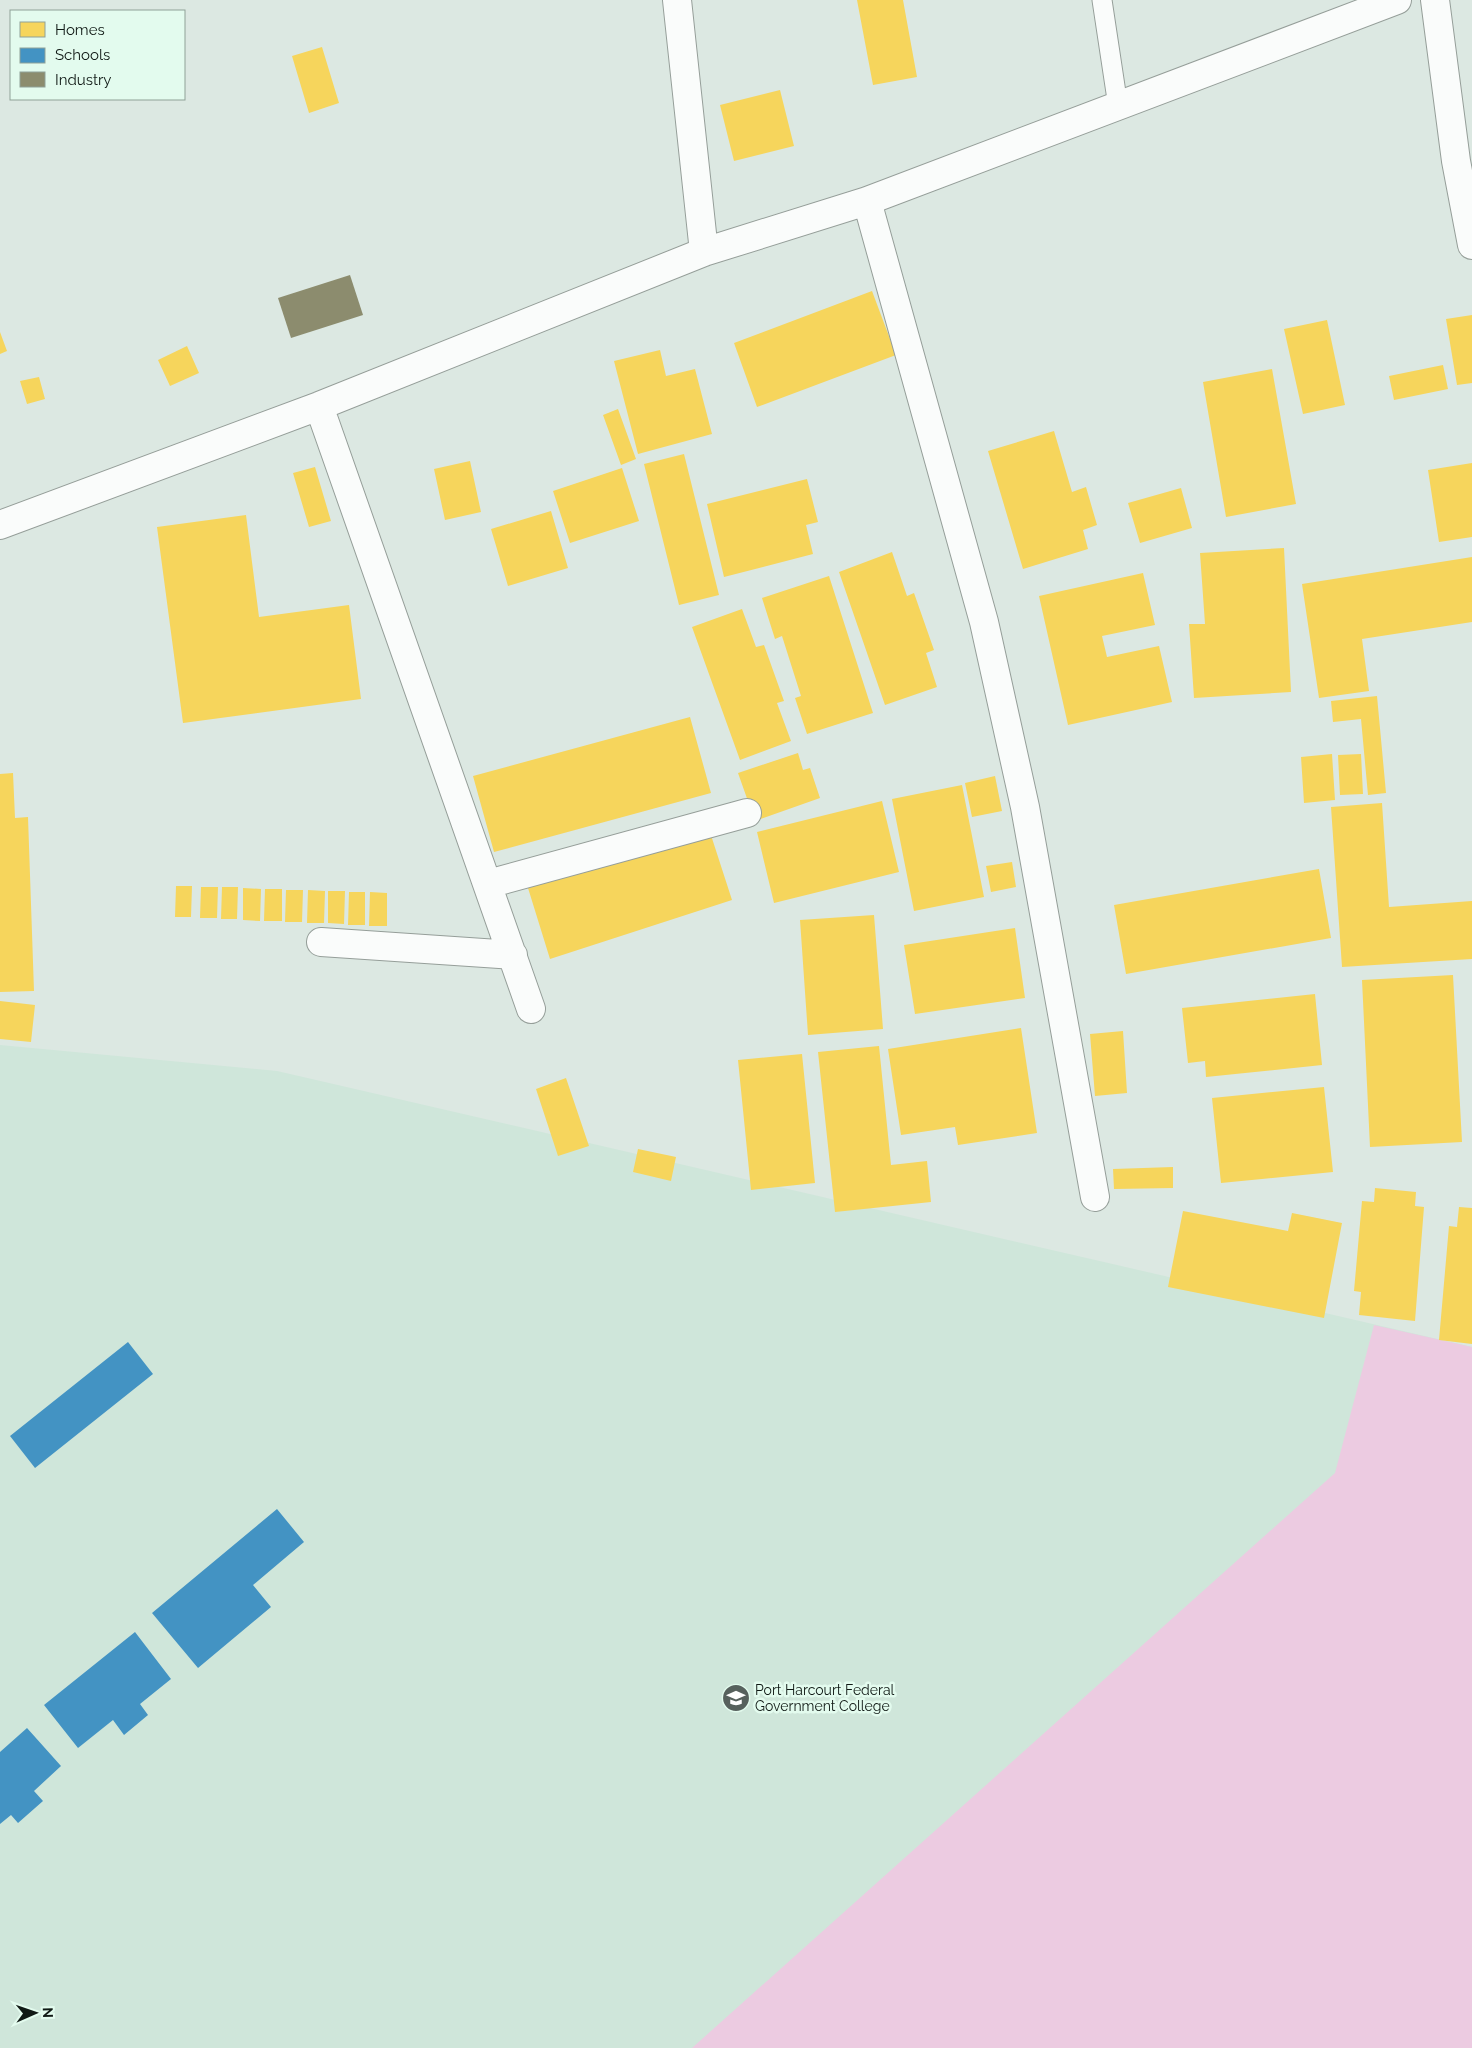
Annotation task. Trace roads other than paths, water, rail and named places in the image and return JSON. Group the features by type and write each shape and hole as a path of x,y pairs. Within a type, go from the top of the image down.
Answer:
{"street":[{"path":"677,0 704,252"},
{"path":"0,525 319,406 704,252 867,201 1397,0"},
{"path":"1435,0 1456,161 1472,245"},
{"path":"867,201 984,622 1024,807 1095,1197"},
{"path":"319,406 531,1008"},
{"path":"488,884 747,813"},
{"path":"321,942 513,955"}],"lane":[{"path":"1102,0 1118,106"}],"place":[{"name":"Port Harcourt Federal Government College","path":"736,1698"}]}
